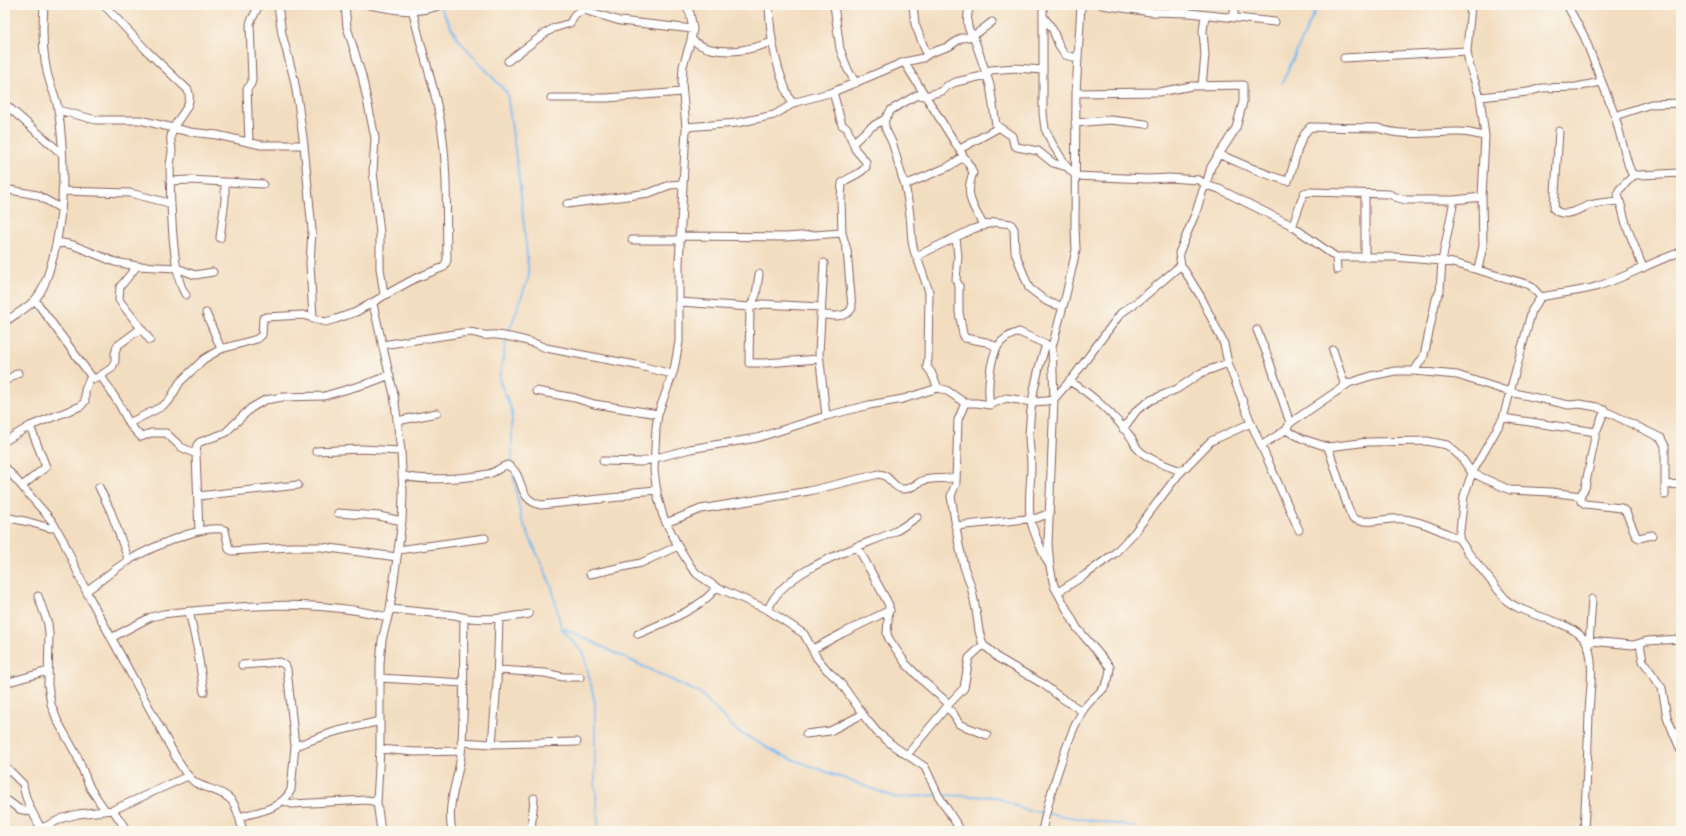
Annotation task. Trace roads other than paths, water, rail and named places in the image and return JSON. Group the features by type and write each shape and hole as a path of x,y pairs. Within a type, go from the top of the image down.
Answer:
{"street":[{"path":"5,322 35,300 45,284 57,242 62,191 62,154 58,110 55,94 51,86 46,66 42,31 44,5"},
{"path":"104,5 148,52 188,90 190,100 188,106 172,128 170,138 172,146 169,203 177,268 182,291 186,295"},
{"path":"249,142 247,89 252,80 250,23 259,5"},
{"path":"278,5 282,34 294,79 304,145 312,230 310,263 313,319"},
{"path":"346,5 348,27 362,76 375,138 373,172 380,233 380,268 384,296"},
{"path":"369,5 398,11 414,12 441,5"},
{"path":"685,5 690,13 692,29 691,40 683,66 682,92 686,126 680,238 679,342 672,374 658,414 654,460 657,494 666,522 691,567 716,587 768,610 804,634 826,670 840,682 877,732 925,767 938,795 961,831"},
{"path":"769,5 772,42 780,77 792,104"},
{"path":"834,5 840,49 848,70 856,83"},
{"path":"912,5 915,24 927,54"},
{"path":"970,5 967,14 969,31 973,35 987,74 995,122 998,128 1012,136 1014,145 1017,147 1038,151 1053,163 1067,167"},
{"path":"1043,5 1042,70 1045,129 1067,167 1076,176 1128,179 1193,179 1204,182 1206,185 1219,188 1292,227 1336,258 1365,256 1442,261 1478,269 1530,285 1540,297"},
{"path":"1050,567 1030,519 1029,499 1031,464 1029,436 1032,402 1040,361 1049,346 1063,306 1076,258 1075,123 1077,58 1081,5"},
{"path":"1102,5 1146,12 1177,12 1275,22"},
{"path":"1234,5 1234,18"},
{"path":"1470,5 1466,51 1480,97 1485,136 1482,197 1483,246 1478,269"},
{"path":"1567,5 1584,36 1614,116 1628,164 1634,175"},
{"path":"508,61 544,34 554,28 570,23 578,8 620,21 692,29"},
{"path":"129,423 161,407 169,401 180,382 204,359 221,349 257,339 262,335 263,318 303,315 325,322 336,320 373,304 416,278 444,267 447,260 445,160 441,124 432,81 414,12"},
{"path":"1202,86 1205,55 1203,31 1205,15"},
{"path":"1043,16 1052,28 1062,52 1065,55 1077,58"},
{"path":"686,126 737,123 774,115 796,102 833,92 904,62 920,60 927,54 950,46 961,38 968,38 992,22"},
{"path":"691,40 710,49 732,51 750,49 772,42"},
{"path":"1344,58 1466,51"},
{"path":"904,62 960,149 973,173 970,180 970,200 984,226"},
{"path":"852,141 855,141 871,127 885,119 891,110 918,95 925,96 942,91 947,86 956,82 987,74 990,70 1015,68 1042,70"},
{"path":"1480,97 1528,92 1542,88 1576,87 1601,82"},
{"path":"1076,93 1159,92 1202,86 1243,85 1243,102 1236,128 1218,154 1208,173 1206,185 1179,253 1181,265 1201,297 1224,344 1228,363 1251,423 1299,530"},
{"path":"551,98 607,98 682,92"},
{"path":"680,302 750,307 763,304 820,310 840,316 847,314 852,308 847,250 842,233 840,199 842,183 848,178 862,172 866,167 866,162 855,149 847,128 842,124 833,92"},
{"path":"1614,116 1651,104 1681,103"},
{"path":"5,104 62,154"},
{"path":"58,110 96,120 140,120 172,128 261,145 304,145"},
{"path":"885,119 884,127 893,144 896,159 905,185 910,217 911,240 914,253 918,260 929,292 927,366 938,388"},
{"path":"1075,123 1110,120 1146,124"},
{"path":"1218,154 1259,170 1265,174 1288,181 1295,154 1310,127 1378,128 1400,133 1462,132 1485,136"},
{"path":"960,149 998,128"},
{"path":"1559,130 1554,209 1561,213 1571,213 1590,205 1619,201"},
{"path":"905,185 948,167 960,159 966,159"},
{"path":"1643,268 1619,201 1619,190 1634,175 1681,173"},
{"path":"170,181 190,180 263,184"},
{"path":"220,238 225,200 225,182"},
{"path":"567,204 649,193 670,185 682,184"},
{"path":"62,191 130,193 169,203"},
{"path":"6,192 37,195 60,208"},
{"path":"1292,227 1304,193 1308,192 1389,194 1400,199 1454,200 1482,197"},
{"path":"1365,194 1365,256"},
{"path":"1414,371 1424,356 1436,298 1440,291 1442,261 1454,200"},
{"path":"918,260 919,255 922,253 973,229 995,222 1011,224 1014,229 1015,252 1029,288 1053,304 1063,306"},
{"path":"632,240 786,237 842,233"},
{"path":"956,238 958,256 956,280 959,286 959,312 963,334 965,338 986,342 998,347"},
{"path":"57,242 73,245 115,262 137,266 177,268 195,274 212,272"},
{"path":"1459,539 1464,496 1472,473 1503,418 1532,310 1540,297 1593,288 1626,276 1659,260 1681,252"},
{"path":"1336,258 1338,270"},
{"path":"824,263 820,310 819,359 826,416"},
{"path":"603,462 641,462 654,460 690,449 757,438 826,416 869,405 903,399 938,388 946,390 965,404 977,402 990,405 1006,398 1032,402 1054,399 1090,356 1121,313 1140,300 1181,265"},
{"path":"137,266 120,287 118,294 119,300 122,307 150,340"},
{"path":"759,274 756,295 750,307 749,363 764,364 819,359"},
{"path":"35,300 91,376 95,379 112,368 115,361 117,346 140,328"},
{"path":"373,304 390,375 401,451 402,475 402,521 390,609 382,640 380,678 380,749 377,802 381,831"},
{"path":"206,313 221,349"},
{"path":"1257,330 1268,357 1290,423"},
{"path":"382,345 468,332 477,332 486,335 496,334 515,338 546,348 636,365 672,374"},
{"path":"990,405 989,383 998,347 1001,342 1009,336 1019,332 1049,346"},
{"path":"1042,831 1048,802 1059,765 1082,710 1106,686 1109,678 1110,667 1077,628 1052,578 1048,544 1054,399 1052,362 1049,346"},
{"path":"1333,350 1345,386"},
{"path":"1040,361 1052,362"},
{"path":"1123,429 1137,410 1151,400 1177,389 1201,374 1228,363"},
{"path":"1262,445 1286,430 1290,423 1345,386 1371,376 1395,372 1414,371 1456,375 1510,392 1569,405 1588,405 1604,410 1662,438 1665,446 1665,495"},
{"path":"5,381 18,373"},
{"path":"199,531 196,454 197,444 225,433 251,408 265,400 283,397 324,396 369,383 390,375"},
{"path":"5,441 30,426 81,406 85,401 85,390 91,376"},
{"path":"101,376 129,423 141,437 151,433 166,433 181,447 196,454"},
{"path":"1069,381 1087,392 1123,429 1141,452 1161,464 1182,471"},
{"path":"536,391 575,398 594,404 658,414"},
{"path":"965,404 958,420 956,483 951,496 955,526 964,567 972,590 983,645 998,658 1043,684 1060,697 1082,710"},
{"path":"1604,410 1596,432 1585,488 1580,496 1581,501 1585,504 1621,508 1626,512 1636,536 1639,538 1652,535"},
{"path":"396,421 437,413"},
{"path":"1503,418 1596,432"},
{"path":"1058,592 1085,575 1115,553 1134,533 1182,471 1211,442 1251,423"},
{"path":"22,486 46,467 30,426"},
{"path":"1286,430 1303,439 1328,447 1368,442 1427,441 1447,445 1461,457 1472,473 1510,490 1537,491 1580,496"},
{"path":"1328,447 1348,508 1353,518 1364,521 1392,519 1410,520 1424,524 1459,539 1507,601 1516,607 1572,629 1589,644 1633,645 1640,644 1647,640 1681,639"},
{"path":"316,451 361,449 401,451"},
{"path":"402,475 410,478 440,478 489,474 503,466 515,471 522,489 529,500 542,505 620,497 634,492 657,490"},
{"path":"5,467 41,507 64,540 86,591 178,761 188,776 196,782 229,797 234,803 243,831"},
{"path":"666,522 701,509 809,491 879,474 885,475 895,487 901,489 906,489 930,479 946,480 956,477"},
{"path":"1666,485 1681,484"},
{"path":"198,496 298,485"},
{"path":"99,487 111,512 129,561"},
{"path":"338,513 380,516 402,521"},
{"path":"955,526 1030,519 1050,513"},
{"path":"5,517 50,528 56,528"},
{"path":"768,610 771,599 802,572 857,546 897,530 917,517"},
{"path":"86,591 129,561 179,537 199,531 225,530 229,549 232,551 290,547 315,547 397,554 485,538"},
{"path":"590,574 641,563 678,546"},
{"path":"857,546 888,602 890,610 887,634 906,664 948,706 959,724 988,735"},
{"path":"638,634 691,608 713,592 716,587"},
{"path":"38,596 48,624 49,694 55,715 77,756 90,788 105,810"},
{"path":"1584,831 1590,686 1589,644 1592,599"},
{"path":"111,638 151,617 189,611 287,604 353,609 387,617"},
{"path":"390,609 454,615 464,618 499,618 529,614"},
{"path":"813,650 843,633 890,610"},
{"path":"189,611 193,625 204,692"},
{"path":"452,831 450,813 461,751 464,683 464,618"},
{"path":"492,744 498,670 499,618"},
{"path":"1640,644 1643,661 1662,688 1667,717 1681,751"},
{"path":"907,755 964,688 969,658 983,645"},
{"path":"239,817 268,808 284,801 291,790 295,746 290,692 287,669 285,665 280,662 242,666"},
{"path":"5,682 48,670"},
{"path":"498,670 562,677 580,676"},
{"path":"380,678 464,683"},
{"path":"806,734 830,731 863,714"},
{"path":"295,746 334,732 380,721"},
{"path":"461,742 492,744 577,742"},
{"path":"380,749 415,752 461,751"},
{"path":"5,766 23,784 24,792 40,830 63,818 78,814 113,810 188,776"},
{"path":"531,831 534,798"},
{"path":"284,801 292,804 367,800 377,802"},
{"path":"5,802 8,802 19,809 32,812"},
{"path":"113,810 127,831"}],"waterway":[{"path":"1282,83 1318,5"},
{"path":"440,7 458,39 507,93 520,186 529,276 507,337 499,379 512,411 512,466"},
{"path":"513,474 521,518 552,587 561,628 584,654 595,703 595,782 599,831"},
{"path":"563,628 701,694 737,731 781,755 897,798 936,795"},
{"path":"940,795 996,797 1025,810 1135,827"}]}
